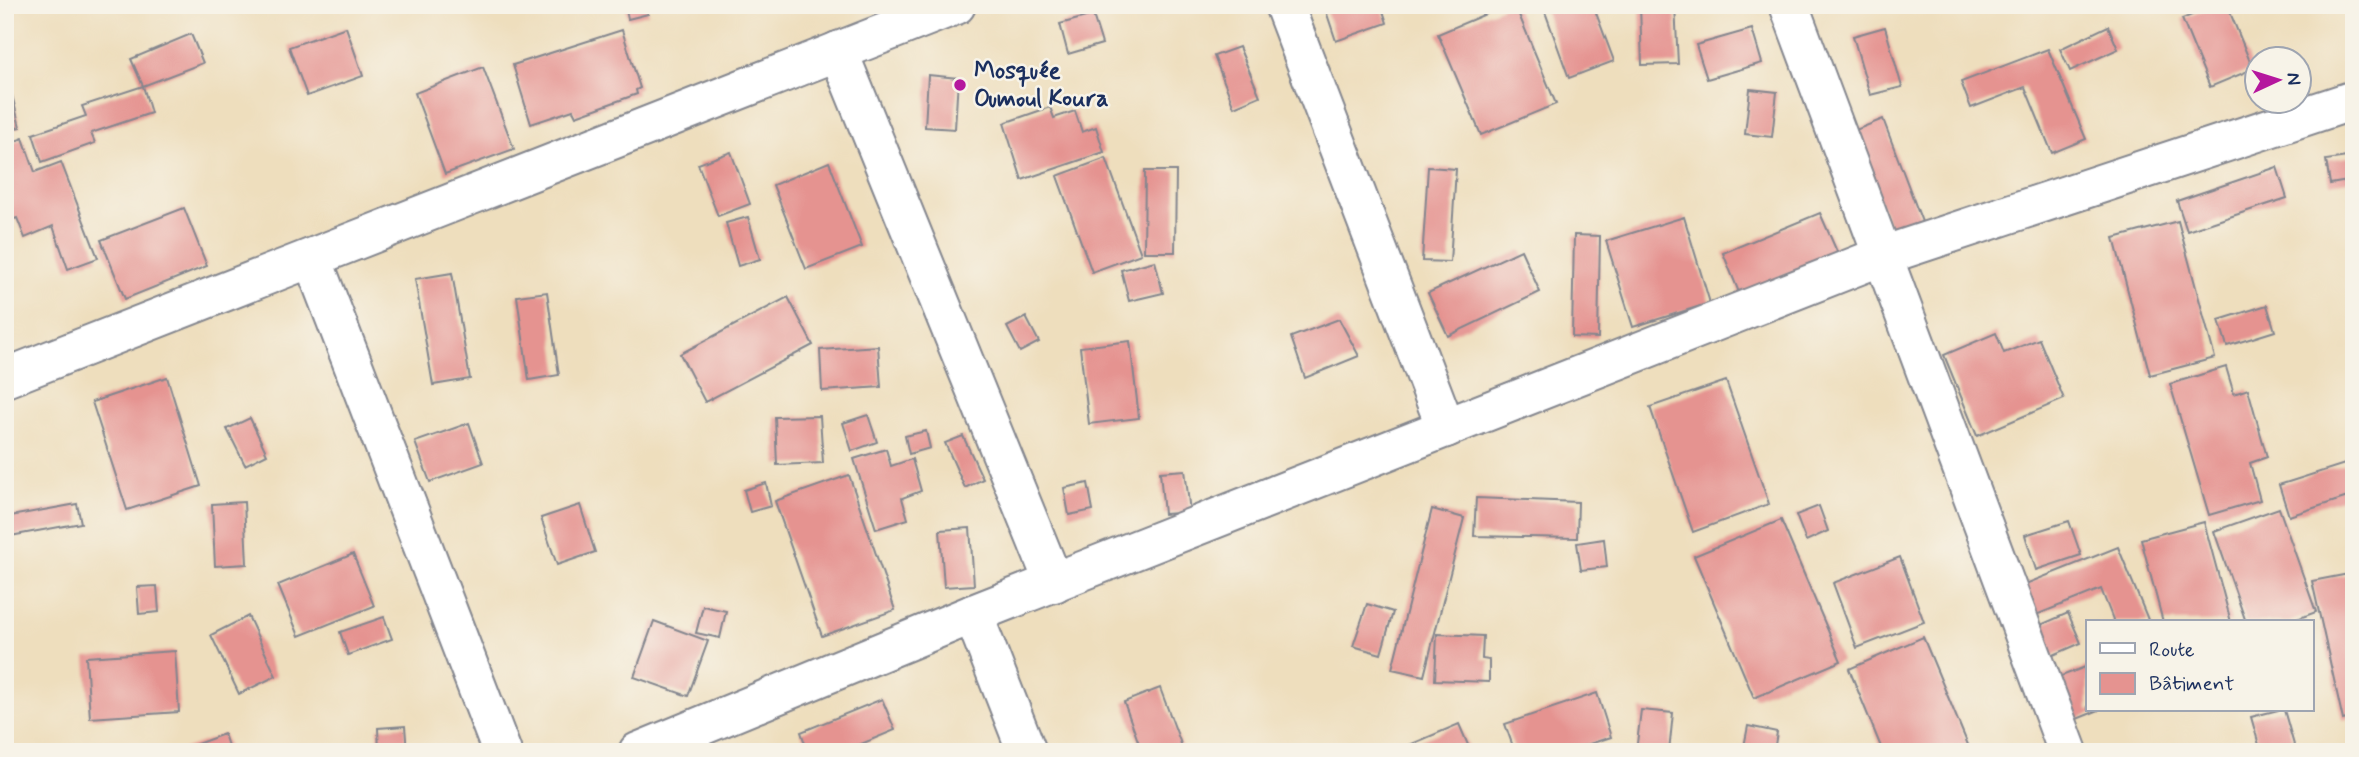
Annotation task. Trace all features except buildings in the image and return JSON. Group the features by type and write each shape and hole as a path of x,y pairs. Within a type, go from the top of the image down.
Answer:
{"street":[{"path":"5,378 956,5"},
{"path":"1284,5 1446,428"},
{"path":"1789,5 2067,751"},
{"path":"838,51 1054,583"},
{"path":"638,752 973,614 1882,256 2354,100"},
{"path":"312,258 502,752"},
{"path":"973,614 1027,752"}],"place":[{"name":"Mosquée Oumoul Koura","path":"960,85"}]}
